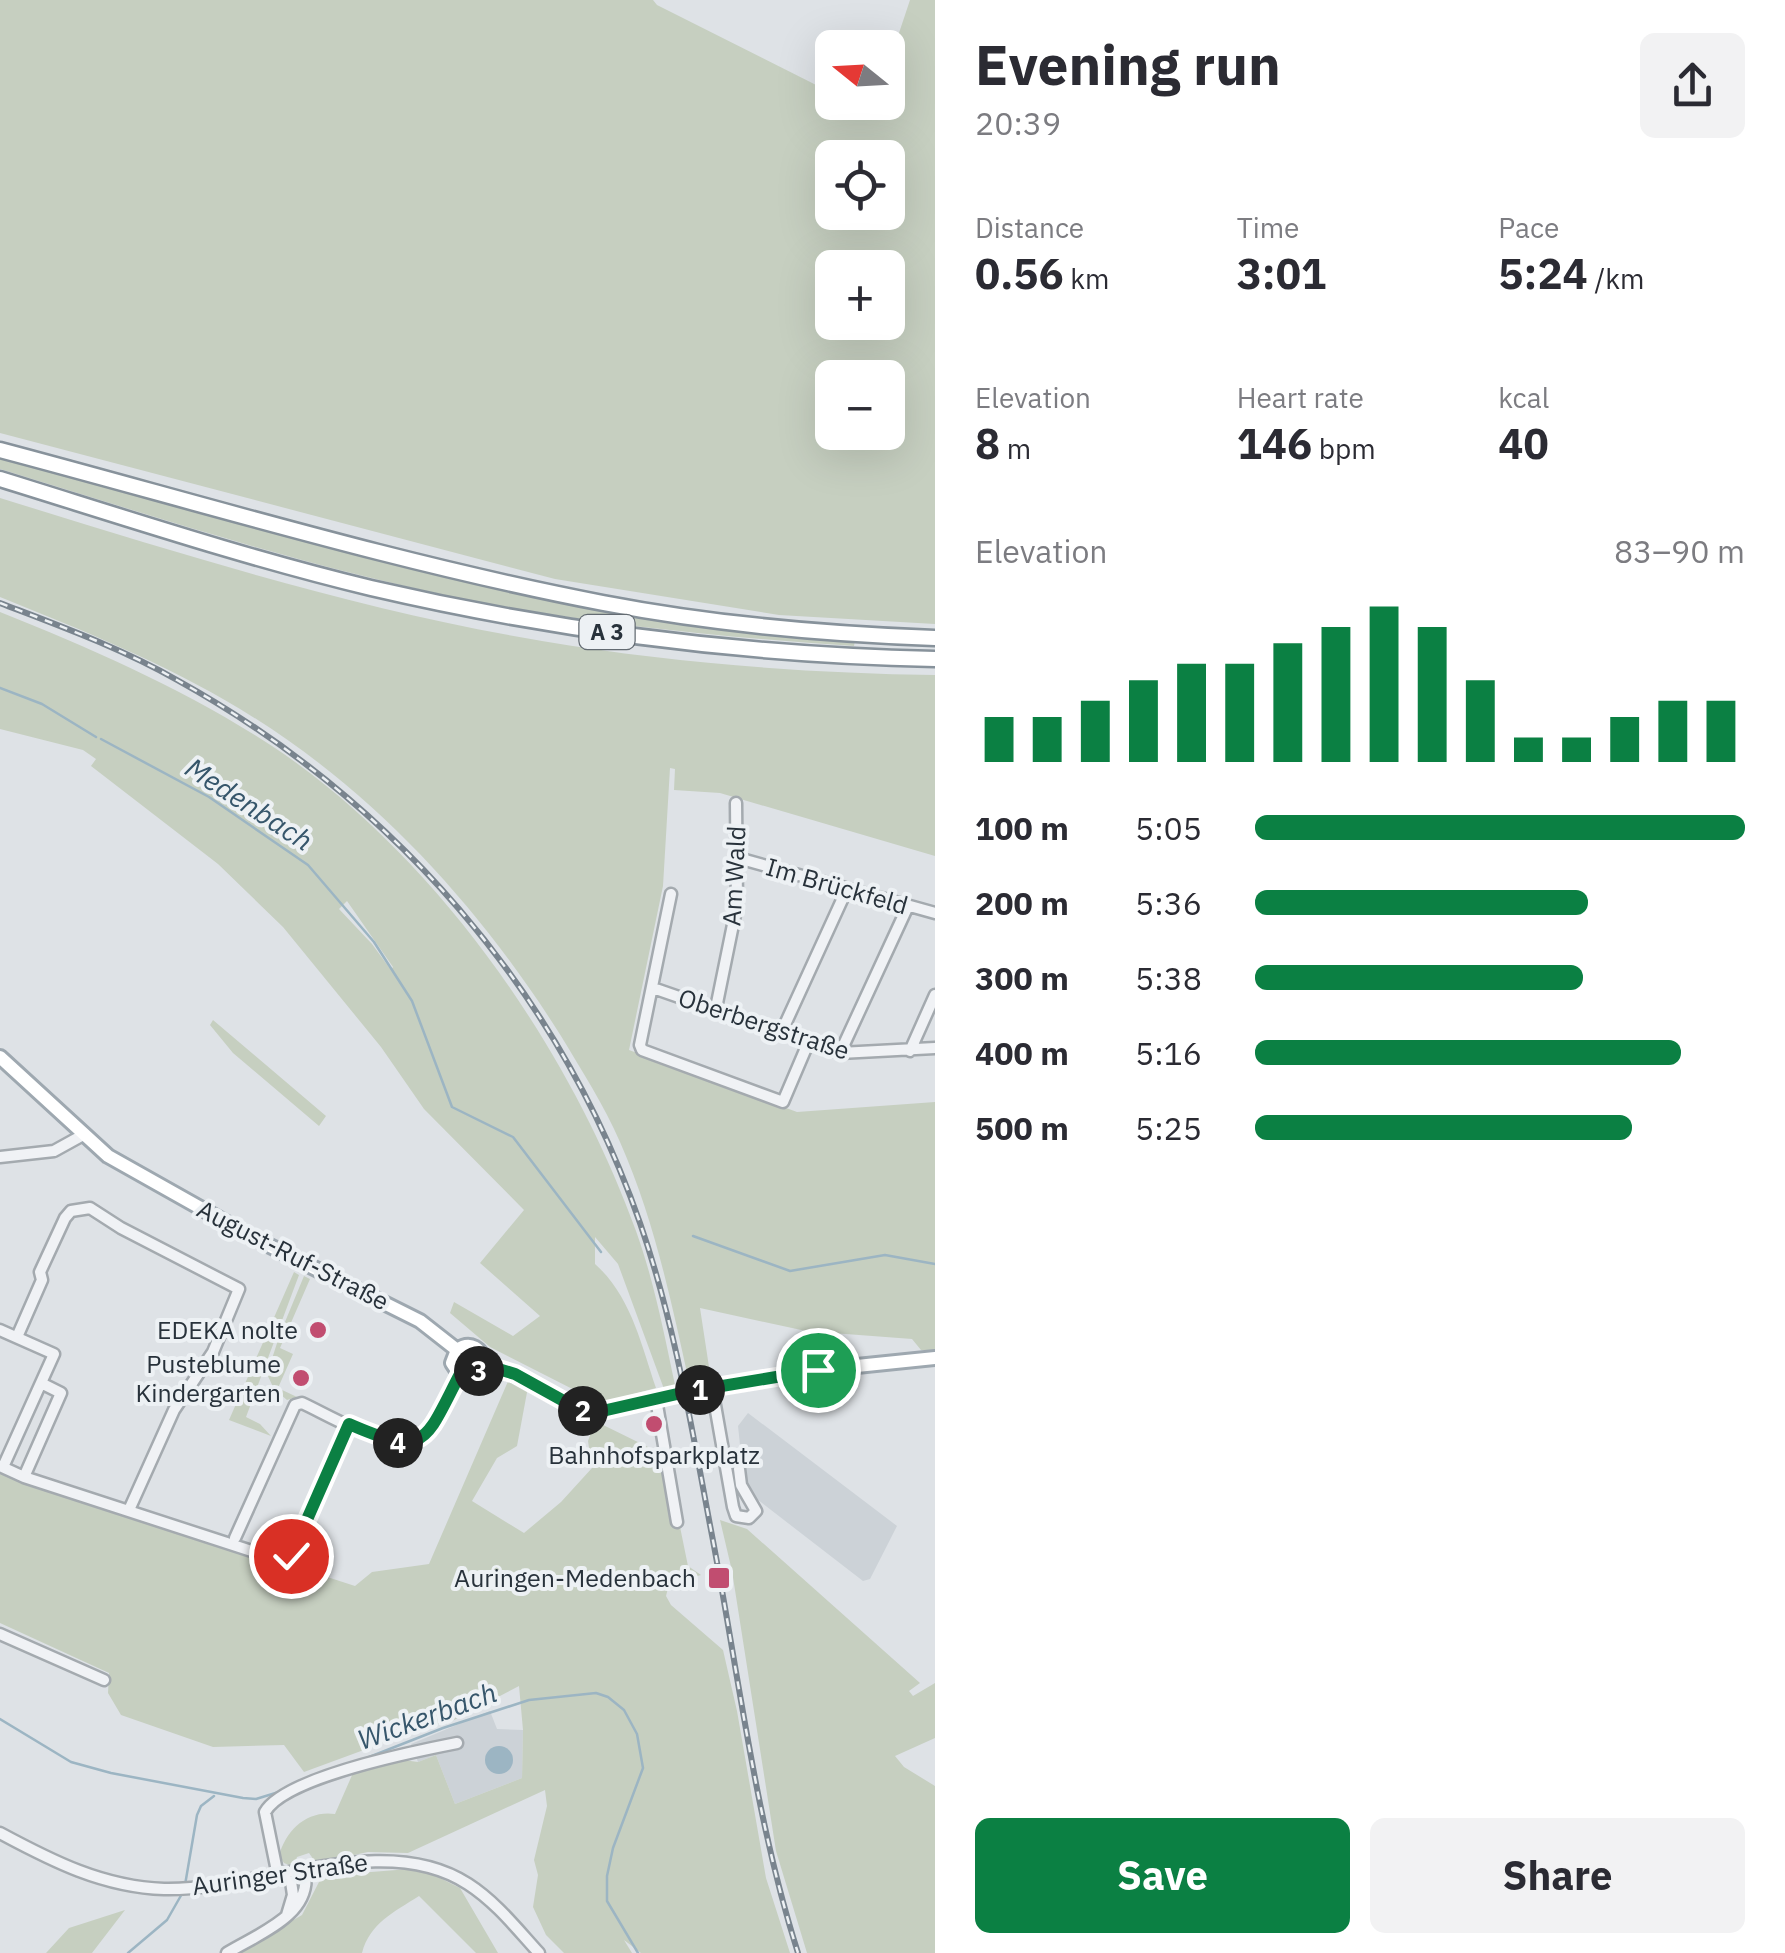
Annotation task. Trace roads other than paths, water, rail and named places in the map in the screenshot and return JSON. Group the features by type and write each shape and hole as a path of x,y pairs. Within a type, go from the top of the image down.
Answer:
{"highway":[{"name":"A 3","path":"0,450 459,570 606,604 786,629 935,638"},
{"name":"A 3","path":"0,479 239,552 452,605 600,631 722,646 935,659"}],"main road":[{"name":"August-Ruf-Straße","path":"0,1058 82,1135 125,1166 252,1237 420,1320 456,1350"},
{"path":"464,1346 475,1347 481,1353 482,1364 474,1375 460,1374 452,1363 456,1350 464,1346"},
{"path":"482,1364 515,1374 589,1412 818,1370 935,1358"}],"street":[{"name":"Am Wald","path":"716,1008 738,905 736,803"},
{"name":"Im Brückfeld","path":"738,858 935,913"},
{"path":"782,1031 847,889"},
{"path":"672,894 642,1050 784,1102 809,1042"},
{"path":"840,1053 908,906"},
{"name":"Oberbergstraße","path":"653,988 840,1053 935,1048"},
{"path":"910,1051 935,995"},
{"path":"0,1157 54,1150 82,1135"},
{"path":"17,1337 65,1218 81,1208 90,1208 239,1288 213,1352 174,1410 129,1510"},
{"path":"0,1330 54,1354 2,1466 273,1558"},
{"path":"235,1538 294,1404 302,1403 393,1442 418,1439 434,1424 460,1374"},
{"path":"24,1476 62,1392 40,1383"},
{"path":"712,1388 733,1507 740,1517 749,1518 758,1507 742,1485 740,1468"},
{"path":"656,1399 677,1522"},
{"path":"291,1556 349,1424"},
{"path":"0,1634 104,1680"},
{"path":"287,1916 293,1895 265,1812 273,1801 344,1770 457,1743"},
{"name":"Auringer Straße","path":"0,1833 100,1879 142,1887 185,1888 384,1860 412,1862 439,1870 482,1894 539,1953"},
{"path":"226,1953 287,1916 304,1897 304,1872"}],"water":[{"path":"499,1746 509,1750 513,1760 509,1770 499,1774 489,1770 485,1760 489,1750"}],"waterway":[{"name":"Medenbach","path":"0,688 42,704 96,737"},
{"name":"Medenbach","path":"101,739 209,797 308,865 374,942 412,1001 452,1107 513,1137 601,1252"},
{"name":"Medenbach","path":"693,1236 790,1271 885,1255 935,1264"},
{"name":"Wickerbach","path":"359,1761 529,1700 596,1693 608,1697 624,1710 637,1734 643,1768 613,1848 607,1876 607,1901 638,1953"},
{"name":"Wickerbach","path":"0,1719 71,1762 111,1773 243,1798 256,1799 282,1791"},
{"path":"185,1885 197,1815 201,1806 214,1796"},
{"path":"128,1953 167,1920 183,1892"}],"railway":[{"path":"0,603 156,668 255,728 329,782 397,843 459,909 515,980 564,1057 606,1138 640,1223 663,1297 696,1449 758,1795 798,1953"}],"place":[{"name":"EDEKA nolte","path":"318,1330"},
{"name":"Pusteblume Kindergarten","path":"301,1378"},
{"name":"Bahnhofsparkplatz","path":"654,1424"},
{"name":"Auringen-Medenbach","path":"719,1578"}]}
